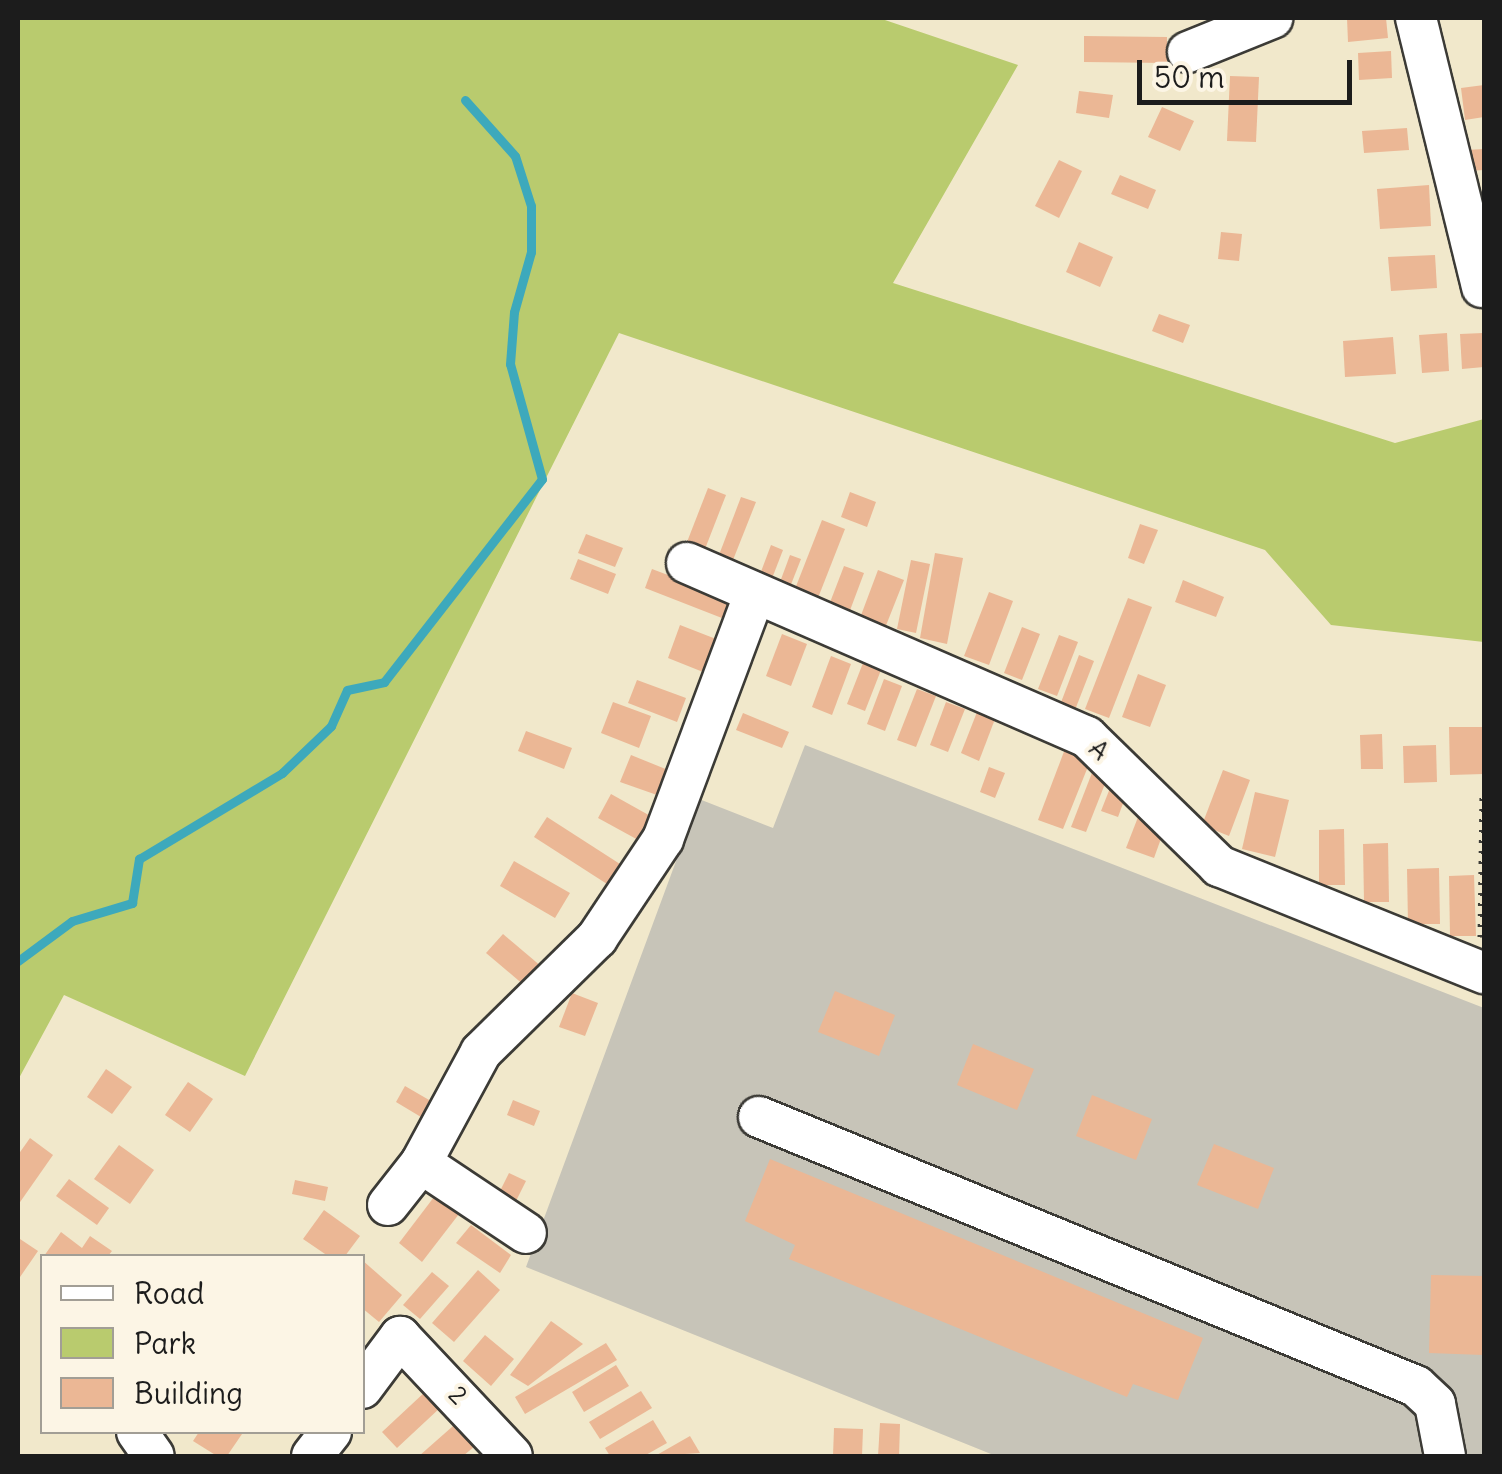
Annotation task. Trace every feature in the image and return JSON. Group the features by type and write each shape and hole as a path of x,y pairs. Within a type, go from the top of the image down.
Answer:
{"street":[{"path":"1188,52 1272,18"},
{"path":"1416,18 1482,286"},
{"name":"A","path":"687,563 1086,737 1219,866 1482,972"},
{"path":"388,1205 421,1164 482,1052 597,938 663,839 754,595"},
{"path":"759,1117 1416,1386 1435,1404 1444,1452"},
{"path":"421,1164 526,1233"},
{"name":"2","path":"365,1384 400,1337 512,1456"},
{"path":"138,1434 154,1456"},
{"path":"312,1456 328,1434"}],"path":[{"path":"1482,795 1482,972"}],"shaded area":[{"path":"805,745 1484,1008 1484,1456 996,1456 526,1267 699,799 773,828"}],"green space":[{"path":"18,18 879,18 1018,65 893,283 1395,443 1484,419 1484,642 1331,625 1265,550 619,333 245,1076 64,995 18,1080"}],"building":[{"path":"1347,18 1386,18 1388,38 1348,42"},
{"path":"1084,36 1167,37 1167,63 1084,62"},
{"path":"1391,51 1392,78 1359,80 1358,53"},
{"path":"1230,76 1259,77 1256,142 1227,141"},
{"path":"1484,85 1484,117 1465,120 1461,88"},
{"path":"1079,91 1113,95 1109,118 1076,113"},
{"path":"1162,107 1194,121 1180,151 1148,137"},
{"path":"1407,128 1409,150 1364,153 1362,131"},
{"path":"1484,149 1484,170 1467,171 1466,150"},
{"path":"1059,160 1082,171 1059,218 1035,206"},
{"path":"1120,175 1156,190 1148,209 1111,194"},
{"path":"1429,185 1431,226 1380,229 1377,189"},
{"path":"1221,232 1242,234 1239,261 1218,259"},
{"path":"1079,242 1113,257 1100,287 1066,272"},
{"path":"1435,255 1437,288 1391,291 1388,257"},
{"path":"1159,314 1190,325 1183,343 1152,331"},
{"path":"1447,333 1449,371 1422,373 1419,335"},
{"path":"1483,333 1484,367 1462,369 1460,334"},
{"path":"1393,337 1396,374 1345,377 1343,341"},
{"path":"708,488 726,495 705,549 687,542"},
{"path":"850,492 876,502 867,527 841,517"},
{"path":"741,497 756,502 733,560 719,555"},
{"path":"822,520 845,529 816,603 793,594"},
{"path":"1140,524 1158,530 1144,564 1128,558"},
{"path":"586,534 623,548 615,567 578,553"},
{"path":"771,545 783,550 771,581 759,577"},
{"path":"935,553 963,558 947,644 920,638"},
{"path":"790,555 801,559 790,587 780,582"},
{"path":"578,559 616,574 608,594 570,579"},
{"path":"911,560 930,564 916,633 897,629"},
{"path":"844,566 864,573 849,613 829,605"},
{"path":"652,569 734,600 727,620 645,588"},
{"path":"878,570 904,580 885,628 860,618"},
{"path":"1183,580 1224,597 1216,617 1175,602"},
{"path":"989,592 1013,601 989,665 964,656"},
{"path":"1128,598 1152,607 1109,718 1085,709"},
{"path":"680,625 716,639 703,672 668,658"},
{"path":"1022,627 1040,634 1022,680 1004,673"},
{"path":"782,634 807,644 791,686 766,676"},
{"path":"1059,635 1078,642 1057,696 1038,689"},
{"path":"1079,655 1094,661 1075,710 1060,705"},
{"path":"831,656 851,664 832,715 812,707"},
{"path":"863,663 881,670 865,711 847,704"},
{"path":"1138,674 1166,685 1150,727 1122,717"},
{"path":"884,679 902,686 885,731 867,724"},
{"path":"637,680 686,698 677,722 628,703"},
{"path":"917,689 936,696 916,747 897,740"},
{"path":"613,702 651,716 639,748 601,733"},
{"path":"946,702 965,709 948,752 930,745"},
{"path":"977,712 995,719 979,761 961,753"},
{"path":"743,713 789,732 782,748 736,730"},
{"path":"1449,727 1483,727 1484,774 1450,775"},
{"path":"526,731 572,748 564,769 518,751"},
{"path":"1382,734 1383,769 1361,769 1360,735"},
{"path":"1436,745 1437,782 1404,783 1403,746"},
{"path":"1065,749 1091,759 1063,829 1038,820"},
{"path":"631,755 668,770 657,795 620,782"},
{"path":"1095,765 1110,771 1086,832 1071,827"},
{"path":"989,767 1005,773 995,798 980,792"},
{"path":"1223,770 1250,780 1229,836 1202,825"},
{"path":"1112,783 1128,790 1118,817 1101,811"},
{"path":"1255,792 1289,800 1275,857 1242,849"},
{"path":"611,794 654,818 640,841 598,818"},
{"path":"1140,812 1167,822 1154,858 1126,848"},
{"path":"547,817 620,864 607,884 534,837"},
{"path":"1344,829 1345,885 1319,885 1319,830"},
{"path":"1388,843 1389,902 1364,902 1363,844"},
{"path":"514,861 570,893 555,918 500,886"},
{"path":"1439,868 1440,924 1408,924 1407,869"},
{"path":"1474,875 1476,936 1450,936 1449,876"},
{"path":"503,934 542,967 525,986 486,953"},
{"path":"835,991 895,1015 879,1056 818,1032"},
{"path":"572,993 598,1003 585,1036 559,1027"},
{"path":"973,1044 1034,1069 1017,1110 957,1085"},
{"path":"106,1069 132,1087 112,1114 87,1097"},
{"path":"188,1082 213,1099 190,1132 165,1115"},
{"path":"405,1086 436,1104 426,1120 396,1102"},
{"path":"1092,1095 1152,1119 1136,1160 1076,1136"},
{"path":"513,1100 540,1111 534,1126 507,1115"},
{"path":"30,1138 53,1155 18,1205 18,1155"},
{"path":"1214,1144 1274,1168 1258,1209 1197,1185"},
{"path":"119,1145 154,1170 130,1204 94,1179"},
{"path":"770,1159 1203,1338 1178,1400 1133,1384 1127,1397 789,1259 795,1245 745,1221"},
{"path":"509,1173 526,1181 515,1203 498,1195"},
{"path":"69,1179 109,1208 97,1225 56,1196"},
{"path":"295,1180 328,1187 325,1201 292,1194"},
{"path":"434,1197 459,1214 422,1262 399,1243"},
{"path":"324,1210 360,1236 346,1254 325,1254 303,1239"},
{"path":"471,1225 511,1255 500,1273 456,1243"},
{"path":"61,1232 82,1248 90,1236 112,1251 110,1254 45,1254"},
{"path":"20,1239 38,1251 18,1280 18,1242"},
{"path":"365,1263 402,1295 379,1322 365,1310"},
{"path":"478,1270 500,1290 454,1342 432,1323"},
{"path":"432,1272 449,1286 420,1319 403,1305"},
{"path":"1431,1275 1484,1276 1483,1355 1429,1353"},
{"path":"551,1321 583,1344 528,1386 510,1375"},
{"path":"485,1335 514,1359 491,1386 463,1361"},
{"path":"606,1343 617,1360 525,1414 515,1397"},
{"path":"616,1365 629,1386 584,1412 572,1392"},
{"path":"426,1391 441,1407 397,1448 382,1432"},
{"path":"641,1391 652,1408 600,1439 589,1422"},
{"path":"461,1419 481,1441 463,1456 419,1456"},
{"path":"653,1420 667,1443 644,1456 610,1456 605,1448"},
{"path":"880,1423 900,1424 899,1456 878,1456"},
{"path":"834,1428 863,1429 862,1456 833,1456"},
{"path":"198,1434 242,1434 227,1456 217,1456 193,1441"},
{"path":"690,1436 700,1453 655,1456"}],"waterway":[{"path":"18,961 72,921 132,903 139,859 282,773 331,726 347,690 384,682 542,479 510,364 514,312 531,252 531,206 515,156 465,100"}]}
